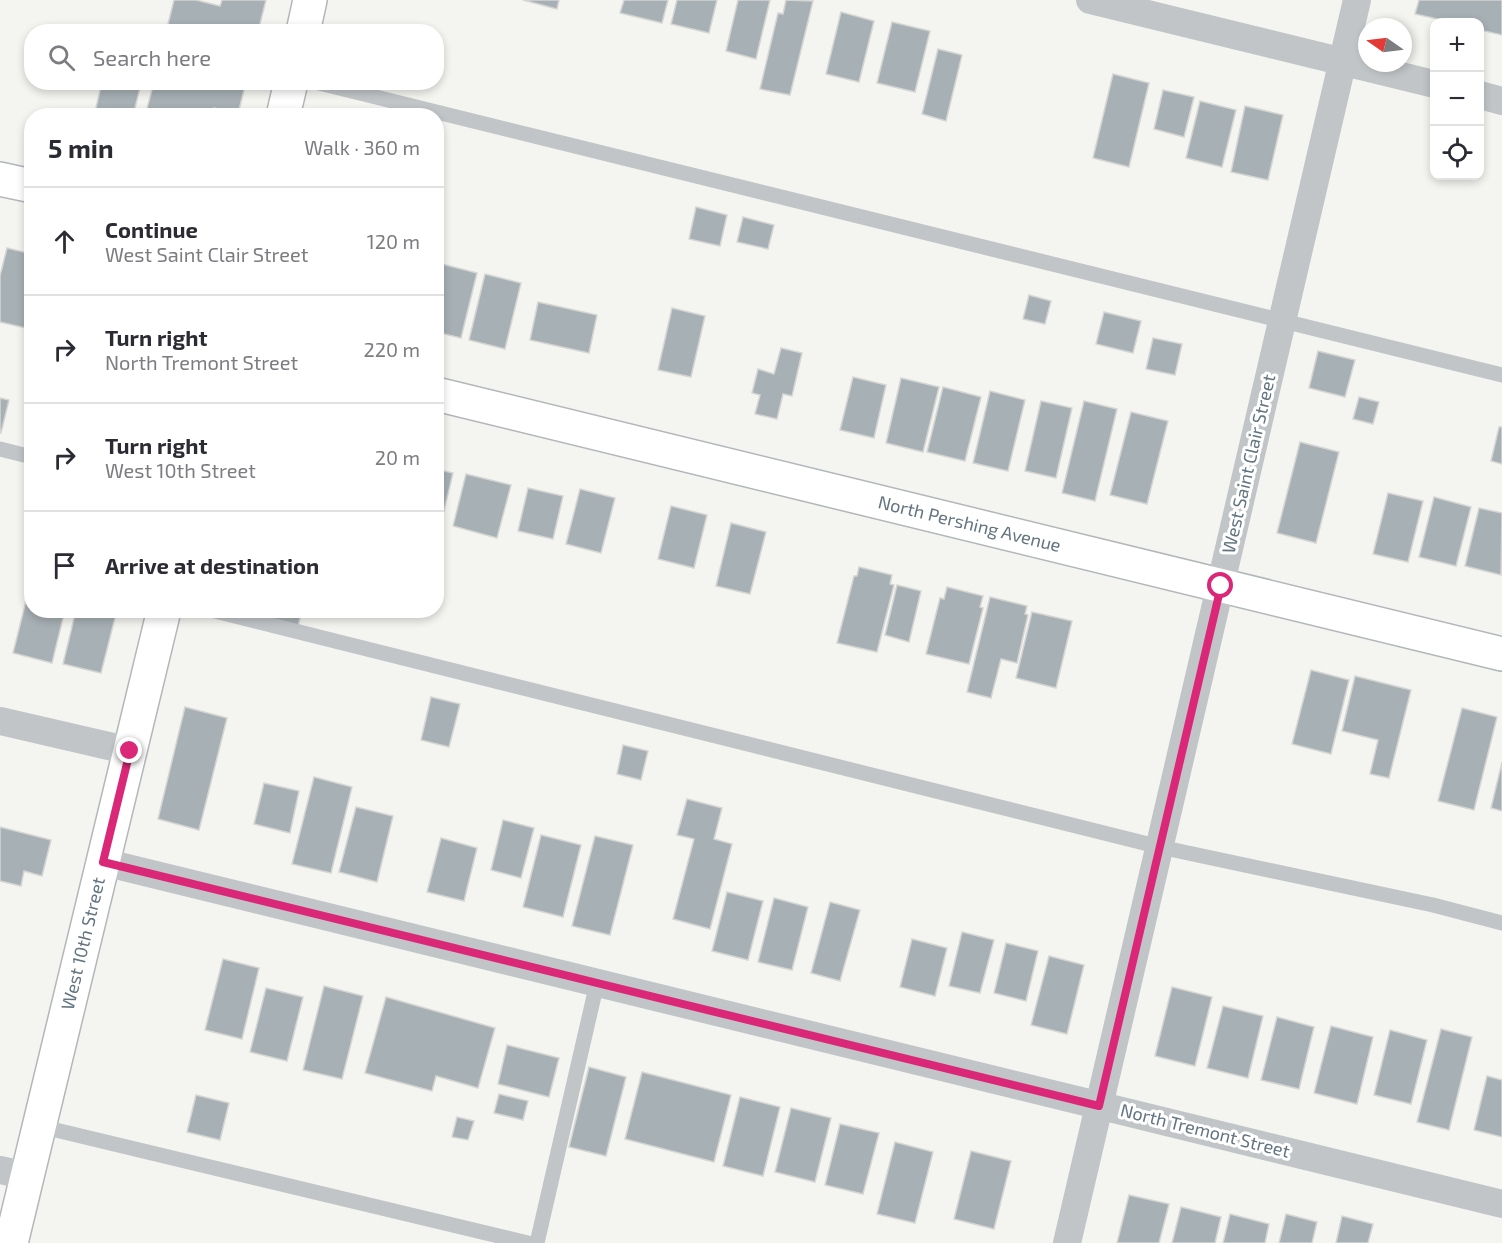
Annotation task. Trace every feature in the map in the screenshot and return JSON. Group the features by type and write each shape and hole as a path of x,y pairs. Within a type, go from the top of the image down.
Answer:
{"street":[{"path":"305,24 310,0"},
{"path":"1090,0 1430,83"},
{"name":"West Saint Clair Street","path":"1067,1243 1357,0"},
{"path":"285,108 289,90"},
{"path":"1484,97 1502,101"},
{"path":"0,179 24,184"},
{"name":"North Pershing Avenue","path":"444,396 1502,654"},
{"name":"West 10th Street","path":"11,1243 14,1173 39,1126 162,618"},
{"path":"0,721 130,751"},
{"name":"North Tremont Street","path":"103,862 1502,1204"}],"lane":[{"path":"347,90 420,108"},
{"path":"444,114 1502,375"},
{"path":"0,449 24,455"},
{"path":"243,618 1160,847 1433,905 1502,922"},
{"path":"537,1243 597,983"},
{"path":"39,1126 528,1243"}],"building":[{"path":"174,0 196,0 220,6 222,0 266,0 260,24 168,24"},
{"path":"523,0 559,0 557,9"},
{"path":"624,0 668,0 662,23 620,13"},
{"path":"677,0 717,0 709,33 671,24"},
{"path":"738,0 770,0 756,59 726,51"},
{"path":"786,0 813,1 790,95 760,89 778,13 783,14"},
{"path":"1419,0 1502,0 1502,35 1484,31 1484,18 1433,18 1415,14"},
{"path":"841,12 874,21 859,82 826,74"},
{"path":"892,22 930,31 915,92 877,83"},
{"path":"938,49 962,55 946,121 922,114"},
{"path":"1113,74 1149,83 1129,167 1093,158"},
{"path":"100,90 140,90 135,108 96,108"},
{"path":"152,90 244,90 240,108 147,108"},
{"path":"1163,90 1194,97 1184,137 1154,129"},
{"path":"1200,101 1236,110 1222,167 1186,158"},
{"path":"1245,106 1283,115 1268,180 1231,172"},
{"path":"696,207 727,215 720,246 689,239"},
{"path":"743,217 774,225 768,249 737,242"},
{"path":"7,248 24,252 24,328 0,322 0,276"},
{"path":"444,265 477,273 461,338 444,334"},
{"path":"485,274 521,283 505,349 469,340"},
{"path":"1029,295 1051,301 1045,324 1023,319"},
{"path":"538,302 597,315 589,353 530,340"},
{"path":"672,308 705,316 691,377 658,370"},
{"path":"1104,312 1141,321 1133,353 1096,344"},
{"path":"1153,338 1182,344 1175,375 1146,369"},
{"path":"781,348 802,353 792,396 783,394 777,419 755,414 760,395 752,393 758,369 774,374"},
{"path":"1318,351 1355,360 1345,397 1309,388"},
{"path":"853,377 886,385 874,438 840,430"},
{"path":"901,378 939,387 923,452 886,443"},
{"path":"943,387 981,397 965,461 927,452"},
{"path":"990,391 1025,400 1008,471 973,463"},
{"path":"1359,397 1379,402 1373,424 1353,419"},
{"path":"0,398 9,400 1,433 0,433"},
{"path":"1041,401 1072,408 1056,478 1025,471"},
{"path":"1084,401 1117,409 1095,501 1062,493"},
{"path":"1131,412 1168,421 1147,504 1110,495"},
{"path":"1499,427 1502,427 1502,464 1491,461"},
{"path":"1300,442 1339,452 1316,543 1277,533"},
{"path":"444,471 453,473 444,510"},
{"path":"466,474 511,485 497,538 453,526"},
{"path":"528,488 563,496 553,539 518,531"},
{"path":"580,489 615,498 601,553 566,544"},
{"path":"1388,493 1423,501 1408,562 1373,554"},
{"path":"1434,497 1471,507 1456,566 1419,557"},
{"path":"671,506 707,515 694,568 658,559"},
{"path":"1479,508 1502,513 1501,575 1465,566"},
{"path":"731,523 766,532 750,594 716,586"},
{"path":"859,567 892,575 890,584 894,585 877,652 837,643 854,576 857,576"},
{"path":"897,585 921,591 909,642 885,635"},
{"path":"947,587 983,596 980,607 983,608 969,664 926,654 940,598 944,599"},
{"path":"990,597 1027,606 1025,614 1028,615 1017,663 1001,659 991,698 967,692"},
{"path":"24,609 24,618 63,618 52,663 13,653"},
{"path":"1032,612 1072,621 1056,688 1016,678"},
{"path":"74,618 115,618 101,673 63,664"},
{"path":"263,618 300,618 298,627"},
{"path":"1311,670 1349,680 1331,754 1292,744"},
{"path":"1355,676 1411,690 1389,778 1370,774 1378,740 1342,731"},
{"path":"431,697 460,704 449,747 421,740"},
{"path":"185,707 227,718 199,830 158,819"},
{"path":"1462,708 1497,717 1474,810 1438,801"},
{"path":"623,745 648,751 641,780 617,774"},
{"path":"1502,762 1502,811 1491,808"},
{"path":"314,777 352,787 331,873 292,864"},
{"path":"264,783 299,791 290,833 254,824"},
{"path":"687,799 722,808 714,839 732,844 710,929 673,919 694,839 677,835"},
{"path":"356,807 393,816 377,882 339,872"},
{"path":"503,820 534,828 521,878 491,870"},
{"path":"0,827 51,840 42,876 24,871 21,886 0,881"},
{"path":"541,835 581,845 563,917 523,907"},
{"path":"595,836 633,845 610,935 572,926"},
{"path":"441,838 477,848 464,901 427,892"},
{"path":"727,892 763,901 748,960 712,951"},
{"path":"774,898 808,907 792,970 758,962"},
{"path":"830,902 860,910 840,981 811,973"},
{"path":"962,932 994,940 980,993 949,986"},
{"path":"912,939 947,948 935,996 900,987"},
{"path":"1006,943 1038,951 1026,1001 994,993"},
{"path":"1049,956 1084,965 1067,1034 1031,1025"},
{"path":"223,959 259,968 242,1039 205,1030"},
{"path":"324,986 363,996 342,1079 303,1070"},
{"path":"1172,987 1212,997 1195,1066 1155,1056"},
{"path":"266,988 303,997 287,1061 250,1052"},
{"path":"386,997 495,1028 478,1088 436,1076 432,1091 365,1073"},
{"path":"1223,1006 1263,1016 1248,1078 1207,1068"},
{"path":"1277,1017 1314,1027 1299,1089 1261,1080"},
{"path":"1331,1026 1373,1037 1357,1104 1314,1093"},
{"path":"1441,1029 1472,1037 1449,1130 1417,1122"},
{"path":"1390,1030 1427,1040 1411,1104 1374,1095"},
{"path":"507,1045 559,1058 549,1097 498,1084"},
{"path":"589,1067 626,1077 606,1156 569,1147"},
{"path":"642,1072 731,1095 714,1162 625,1139"},
{"path":"1487,1076 1502,1080 1502,1137 1474,1130"},
{"path":"499,1094 528,1101 523,1120 494,1113"},
{"path":"196,1095 229,1103 220,1140 187,1132"},
{"path":"740,1097 780,1107 763,1176 723,1166"},
{"path":"791,1108 831,1118 815,1182 775,1172"},
{"path":"457,1117 474,1121 468,1140 452,1137"},
{"path":"840,1124 879,1133 863,1194 825,1185"},
{"path":"895,1142 933,1152 915,1223 877,1214"},
{"path":"971,1151 1011,1161 994,1229 954,1219"},
{"path":"1129,1195 1169,1204 1159,1243 1117,1243"},
{"path":"1181,1207 1221,1217 1215,1243 1172,1243"},
{"path":"1230,1214 1269,1224 1265,1243 1223,1243"},
{"path":"1286,1214 1317,1222 1312,1243 1279,1243"},
{"path":"1342,1216 1373,1224 1368,1243 1336,1243"}],"route":[{"path":"130,751 103,862 1099,1106 1221,586"}]}
